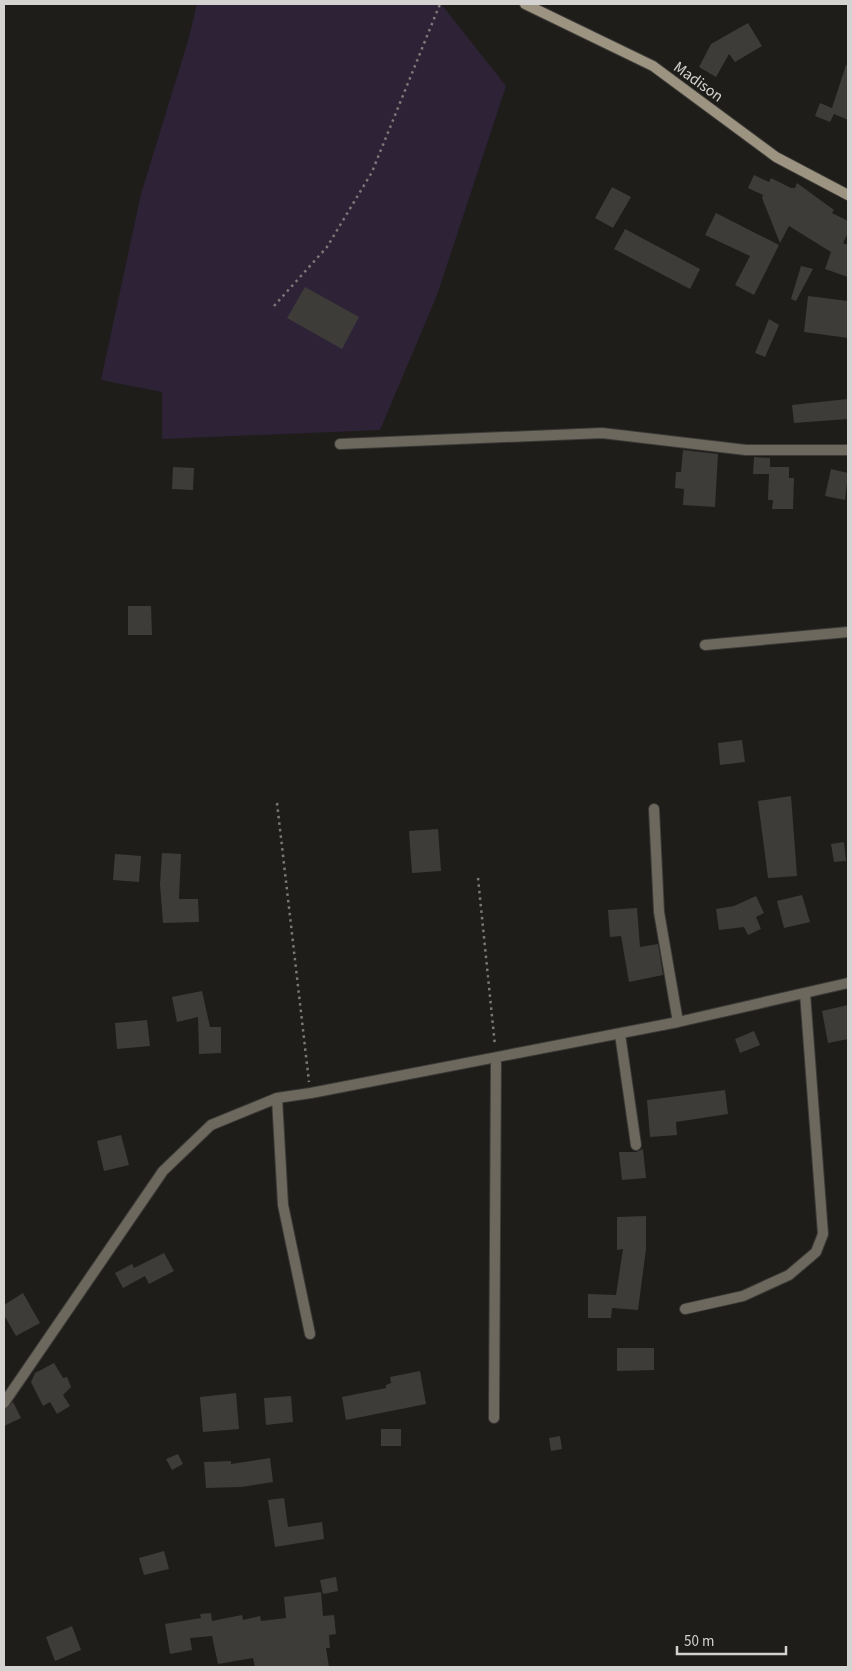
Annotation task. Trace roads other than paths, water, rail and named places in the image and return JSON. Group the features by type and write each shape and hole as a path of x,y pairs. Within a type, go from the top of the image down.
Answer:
{"street":[{"name":"Madison","path":"525,4 653,66 776,157 848,195"},
{"path":"340,444 602,433 746,450 848,450"},
{"path":"705,645 848,632"},
{"path":"654,808 659,912 678,1022"},
{"path":"4,1403 163,1171 211,1125 277,1098 620,1034 848,983"},
{"path":"685,1309 743,1296 789,1275 816,1252 823,1234 805,993"},
{"path":"620,1034 636,1145"},
{"path":"494,1418 496,1058"},
{"path":"277,1098 283,1205 310,1334"}]}
